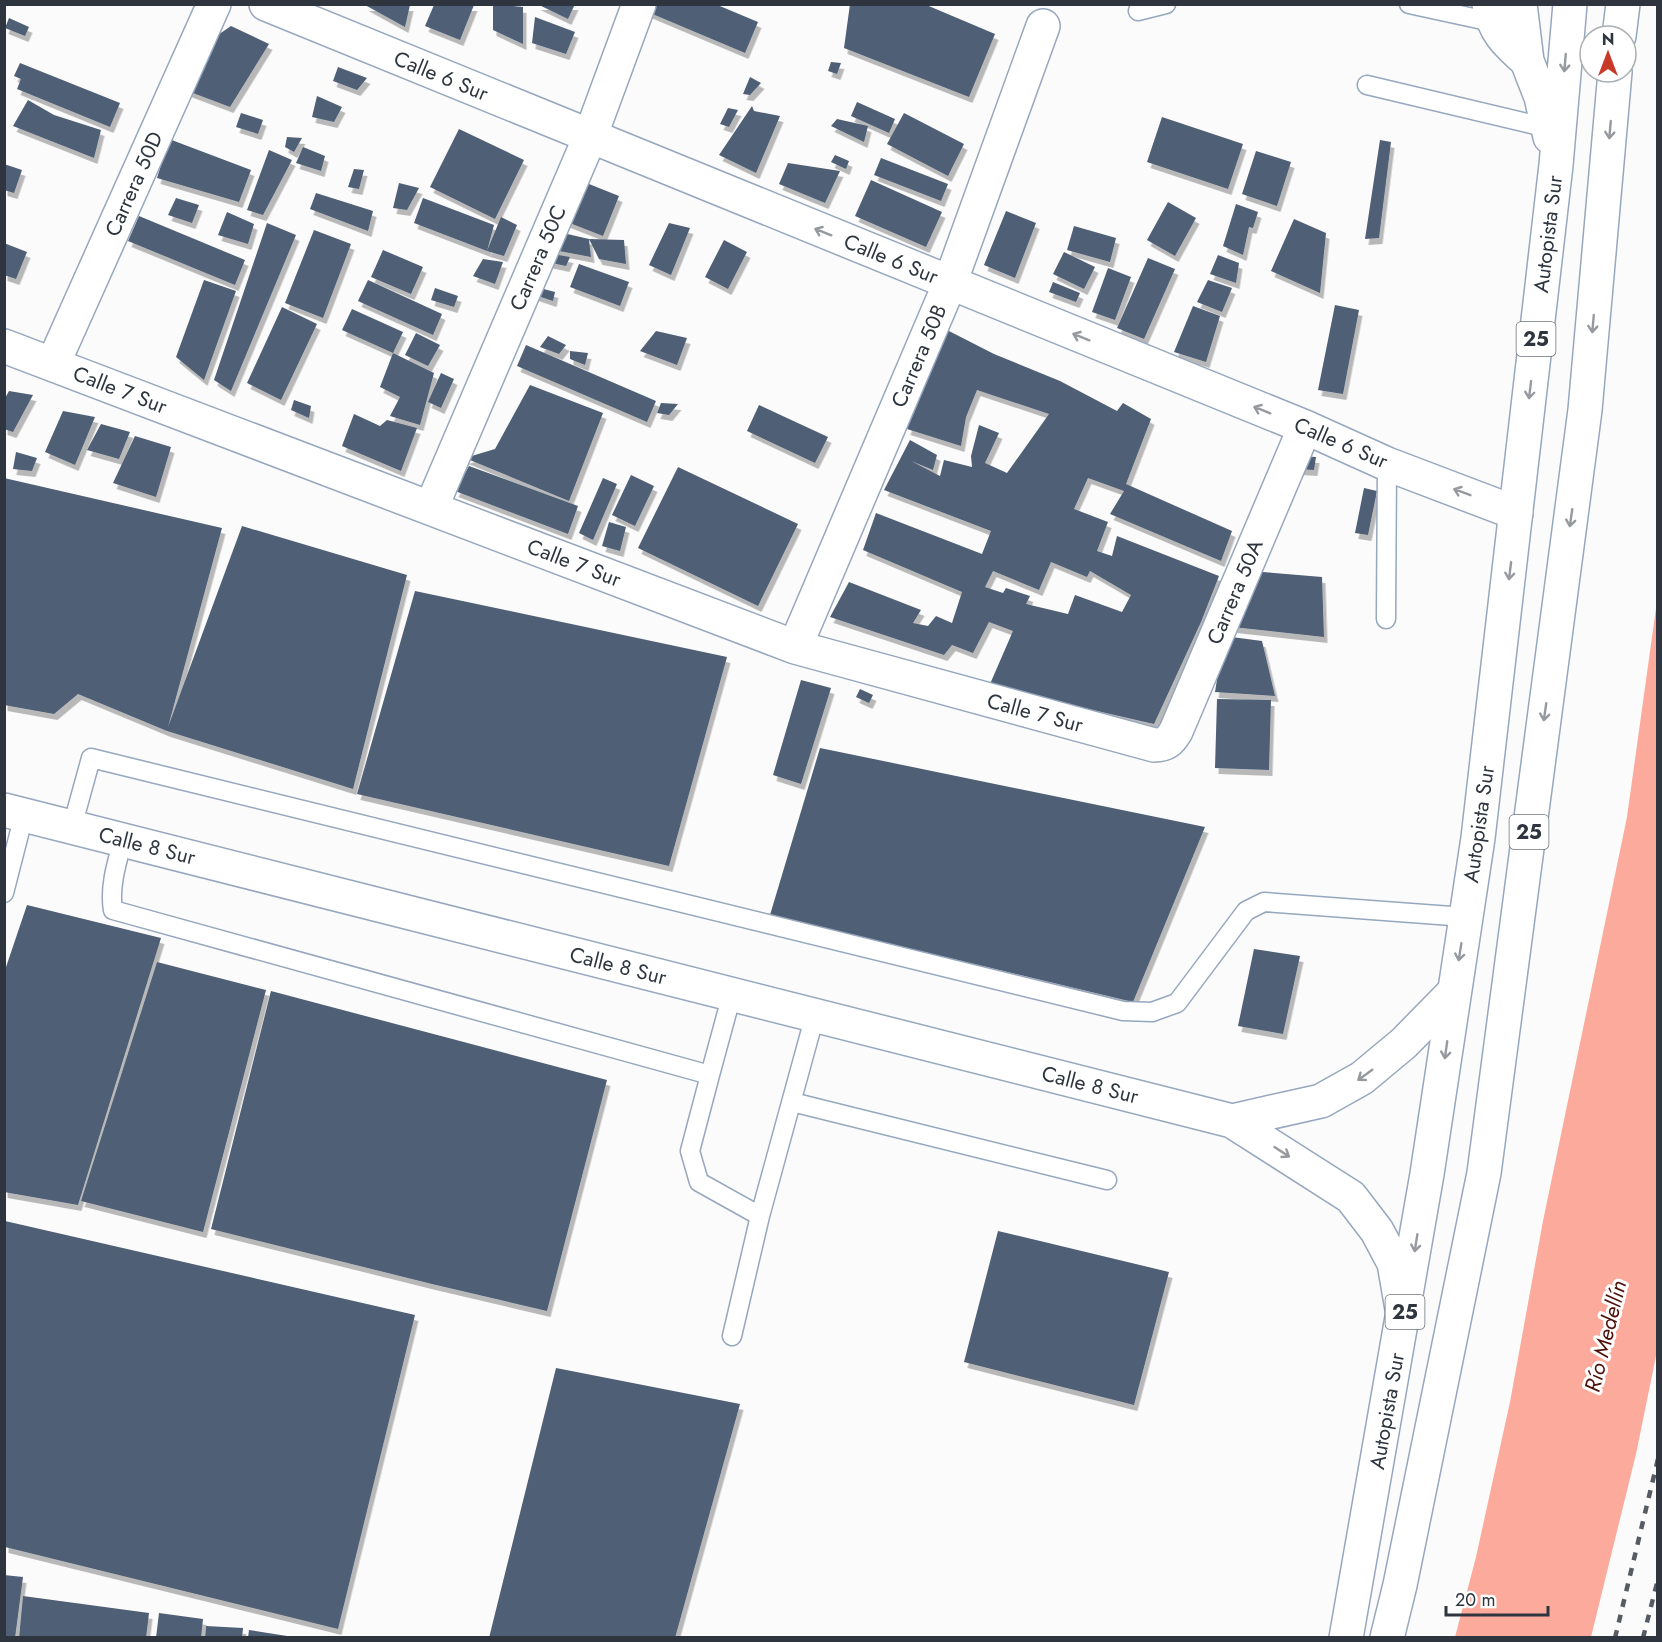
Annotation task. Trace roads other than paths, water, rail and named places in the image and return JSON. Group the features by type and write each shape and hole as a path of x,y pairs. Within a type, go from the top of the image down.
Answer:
{"main road":[{"name":"Carrera 50D","path":"53,364 214,4"},
{"name":"Calle 6 Sur","path":"266,4 1305,427 1387,464 1516,513"},
{"name":"Carrera 50C","path":"430,508 590,136 639,4"},
{"path":"1520,4 1527,61 1541,97 1556,165"},
{"name":"Autopista Sur","path":"1347,1634 1428,1174 1478,838 1556,165 1570,4"},
{"path":"1620,24 1623,4"},
{"path":"1491,13 1506,42 1527,61"},
{"name":"Carrera 50B","path":"795,647 950,283 1043,26"},
{"name":"25","path":"1387,1638 1401,1585 1484,1173 1585,410 1614,84"},
{"name":"Calle 7 Sur","path":"4,346 795,647 1154,745"},
{"name":"Carrera 50A","path":"1154,745 1162,745 1170,740 1176,731 1305,427"},
{"name":"Calle 8 Sur","path":"14,813 1232,1121 1351,1197 1377,1231 1394,1263 1404,1317"},
{"name":"Calle 8 Sur","path":"1232,1121 1321,1101 1362,1078 1404,1043 1454,992"},
{"path":"1347,1634 1484,1173"}],"lane":[{"path":"1138,11 1166,4"},
{"path":"1409,4 1491,13"},
{"path":"1367,85 1548,128"},
{"path":"1386,620 1387,464"},
{"path":"72,827 91,758 1123,1011 1152,1012 1177,1003 1246,911 1264,902 1465,917"},
{"path":"4,893 14,813"},
{"path":"123,840 116,870 113,910 710,1075"},
{"path":"732,994 690,1151 699,1182 760,1216"},
{"path":"732,1336 760,1216 815,1015"},
{"path":"792,1102 1107,1180"}],"water":[{"name":"Río Medellín","path":"1657,601 1657,1351 1636,1454 1591,1637 1455,1637 1476,1557 1510,1402 1543,1221 1627,817"}],"railway":[{"path":"1615,1638 1658,1459"},
{"path":"1643,1638 1658,1579"}]}
